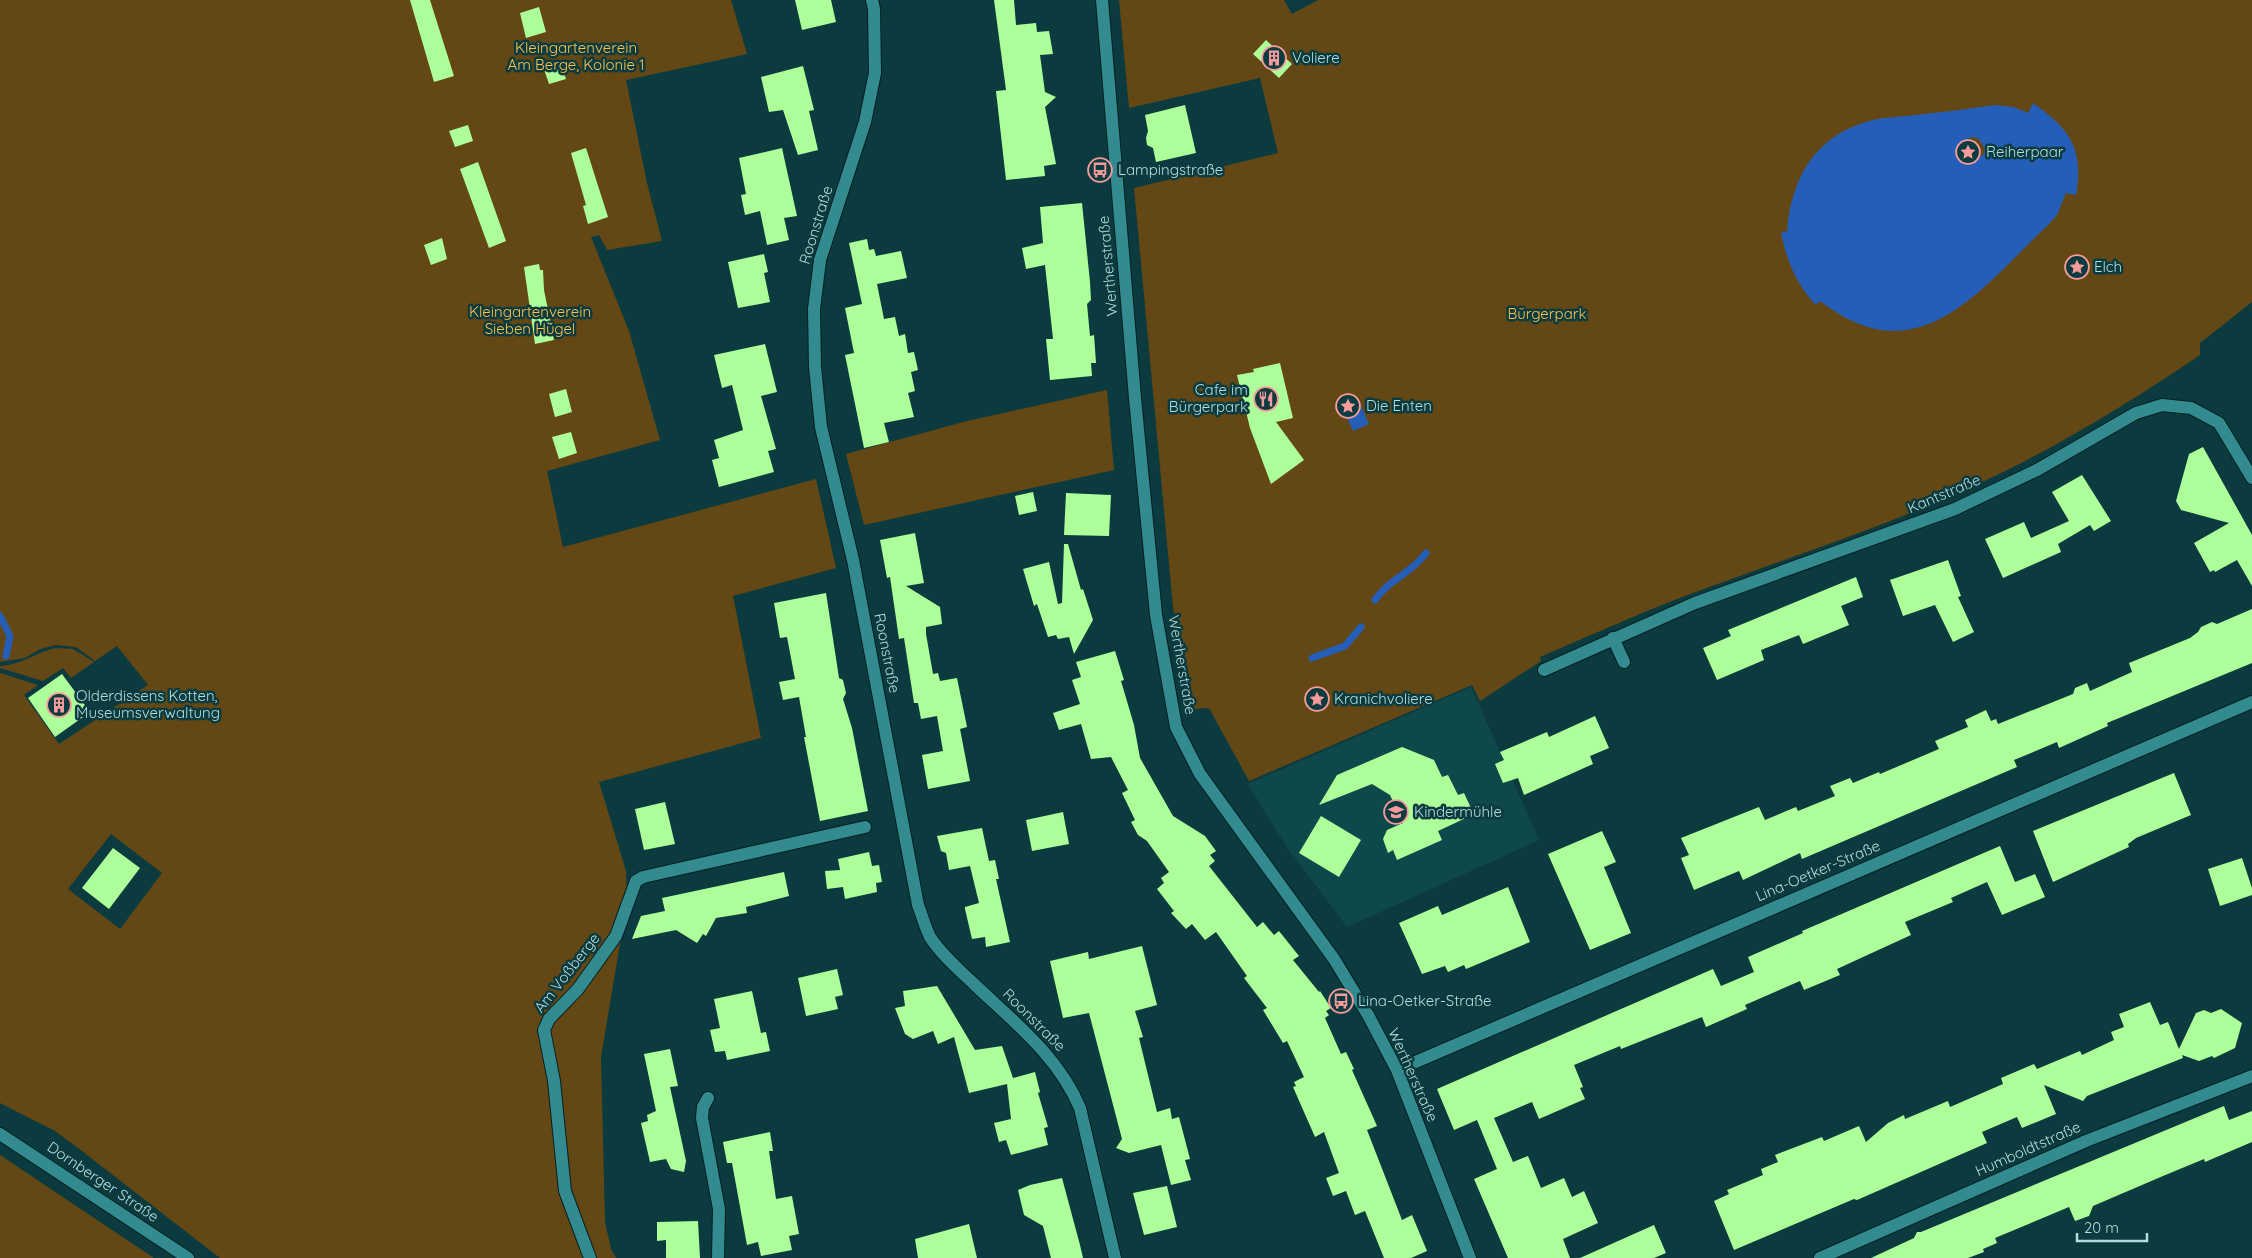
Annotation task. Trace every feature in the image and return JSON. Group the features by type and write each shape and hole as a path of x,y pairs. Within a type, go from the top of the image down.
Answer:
{"street":[{"name":"Roonstraße","path":"872,0 874,9 875,72 865,122 820,260 814,309 814,367 821,427 853,560 918,905 930,937 957,968 1040,1046 1062,1074 1073,1092 1080,1108 1115,1258"},
{"name":"Wertherstraße","path":"1102,0 1156,615 1176,726 1200,774 1334,959 1368,1015 1397,1070 1470,1258"},
{"name":"Kantstraße","path":"1544,670 1695,603 1955,509 2037,470 2136,413 2162,405 2191,408 2219,423 2252,478"},
{"path":"1613,638 1624,662"},
{"name":"Lina-Oetker-Straße","path":"1397,1070 2252,702"},
{"name":"Am Voßberge","path":"590,1258 565,1191 554,1081 544,1030 549,1019 578,989 616,936 636,881 643,877 865,827"},
{"name":"Humboldtstraße","path":"1820,1258 2086,1141 2252,1076"},
{"path":"708,1098 703,1107 702,1118 719,1210 718,1258"},
{"name":"Dornberger Straße","path":"0,1134 188,1258"}],"shaded area":[{"name":"Kindermühle","path":"1471,687 1539,840 1347,927 1286,846 1248,784"}],"green space":[{"path":"0,0 731,0 747,54 626,80 647,183 662,241 607,250 599,235 591,237 629,331 660,440 547,471 563,547 816,479 836,568 733,596 761,738 599,782 626,871 627,902 601,1057 605,1222 611,1249 616,1258 220,1258 55,1131 0,1103 0,673 38,685 24,695 59,744 148,685 117,646 95,661 76,647 56,645 40,649 25,658 0,662","holes":["111,834 162,873 120,929 68,889"]},
{"name":"Bürgerpark","path":"1119,0 1284,0 1292,14 1318,0 2252,0 2252,302 2200,343 2200,355 2173,373 2064,440 1978,484 1911,513 1662,605 1540,657 1541,661 1480,701 1472,685 1249,781 1209,708 1193,709 1183,666 1173,607 1134,188 1278,153 1260,78 1129,108"},
{"path":"1107,390 1114,470 864,525 846,454 967,421"},
{"path":"55,648 73,649 94,662 71,678 63,668 43,681 0,668 0,666 15,663"},
{"path":"0,1155 154,1258 0,1258"}],"water":[{"path":"2033,103 2065,131 2076,153 2078,179 2076,195 2066,193 2057,215 2049,224 1972,297 1946,316 1918,328 1888,331 1855,322 1820,301 1816,305 1809,297 1793,272 1781,233 1787,231 1789,212 1794,195 1808,163 1832,138 1866,122 1884,118 1995,105 2013,107 2028,113","holes":["1973,137 1979,139 1985,149 1983,155 1973,161 1964,155 1962,150 1967,139"]},
{"path":"1357,397 1369,424 1353,431 1341,404"}],"building":[{"path":"410,0 430,0 454,76 434,82"},
{"path":"795,0 831,0 836,22 802,30"},
{"path":"994,0 1014,0 1016,25 1036,23 1037,32 1049,31 1053,54 1040,55 1045,92 1056,97 1045,107 1056,164 1044,166 1045,176 1006,180 996,91 1006,90"},
{"path":"539,7 546,32 526,38 520,13"},
{"name":"Voliere","path":"1266,40 1292,64 1279,78 1253,54"},
{"path":"560,61 566,79 549,84 543,66"},
{"path":"803,66 814,110 809,111 818,150 798,155 783,110 769,112 761,77"},
{"path":"1185,105 1196,153 1156,162 1153,148 1147,145 1148,131 1145,115"},
{"path":"468,125 473,141 455,147 449,131"},
{"path":"586,148 608,217 588,224 583,206 586,205 571,153"},
{"path":"782,148 797,216 784,218 789,240 767,245 760,211 745,215 741,195 746,194 739,158"},
{"path":"478,162 506,241 489,248 460,169"},
{"path":"1082,203 1091,300 1087,304 1090,336 1094,335 1096,363 1091,363 1092,376 1050,380 1046,339 1053,339 1045,265 1026,269 1022,248 1043,243 1040,207"},
{"path":"442,238 447,259 431,265 424,245"},
{"path":"867,239 869,250 874,249 876,256 901,251 907,278 877,284 884,319 895,317 899,336 905,334 908,353 914,352 918,370 911,372 915,391 908,393 914,417 884,423 889,442 864,448 845,355 854,353 845,308 862,304 849,243"},
{"path":"764,254 768,272 764,273 770,302 738,308 728,262"},
{"path":"539,264 540,270 543,270 544,290 554,340 535,344 524,267"},
{"path":"765,344 777,392 761,396 776,449 768,451 774,472 719,487 712,460 719,458 714,440 743,430 732,385 722,388 714,355"},
{"path":"1280,363 1293,418 1276,422 1304,460 1271,484 1250,428 1237,375 1254,372 1253,369"},
{"path":"566,389 572,412 555,417 549,394"},
{"path":"571,432 577,453 559,459 552,437"},
{"path":"2203,447 2252,535 2252,586 2237,560 2215,572 2214,570 2210,572 2194,543 2229,523 2181,510 2176,501 2189,454"},
{"path":"2082,475 2111,521 2094,531 2090,525 2058,544 2061,552 2003,578 1985,539 2024,522 2031,538 2069,521 2052,492"},
{"path":"1033,492 1037,511 1019,515 1015,496"},
{"path":"1066,493 1111,495 1109,536 1064,535"},
{"path":"915,533 924,583 906,586 940,607 942,624 926,627 926,634 933,674 938,673 940,681 957,678 967,727 960,729 970,781 928,789 922,755 943,751 937,716 921,719 918,703 914,703 904,638 899,639 890,577 887,578 880,540"},
{"path":"1064,544 1068,544 1081,590 1083,589 1093,620 1074,654 1069,637 1058,639 1056,635 1048,637 1037,604 1034,606 1023,569 1049,562 1058,604 1062,603"},
{"path":"1948,560 1961,596 1958,597 1974,632 1953,642 1935,605 1903,616 1890,580"},
{"path":"1856,577 1863,597 1841,606 1849,625 1803,644 1799,635 1761,650 1764,660 1717,680 1703,648 1731,636 1728,630"},
{"path":"826,593 839,678 843,680 846,693 843,699 852,728 868,811 820,821 804,737 806,737 799,697 783,700 779,682 795,679 787,637 780,638 774,603"},
{"path":"2252,609 2252,663 2107,723 2108,726 2059,748 2057,742 2014,760 2017,767 1802,859 1800,853 1743,880 1739,871 1694,890 1681,858 1689,855 1681,838 1759,807 1765,820 1796,807 1798,811 1835,796 1830,786 1850,778 1853,783 1879,772 1880,774 1939,749 1935,741 1968,727 1965,720 1986,710 1991,721 1996,719 1998,724 2073,694 2075,688 2087,683 2090,691 2132,672 2129,663 2190,638 2201,627 2212,622 2217,624"},
{"path":"1115,651 1124,680 1121,681 1134,725 1140,758 1173,816 1205,836 1216,851 1210,855 1215,861 1209,866 1257,927 1263,922 1274,935 1279,931 1299,956 1293,960 1320,991 1331,1008 1326,1011 1329,1015 1325,1018 1341,1054 1346,1052 1377,1126 1367,1130 1402,1220 1412,1215 1427,1251 1411,1258 1384,1258 1365,1211 1355,1215 1346,1191 1333,1196 1326,1178 1339,1173 1324,1132 1315,1137 1293,1087 1296,1086 1294,1082 1304,1077 1287,1041 1283,1043 1263,1010 1267,1008 1244,978 1247,976 1216,932 1205,940 1192,924 1186,929 1171,913 1174,911 1157,889 1164,883 1161,878 1169,872 1147,841 1138,835 1131,822 1135,820 1122,793 1128,790 1111,757 1091,759 1081,724 1059,730 1053,713 1080,704 1072,680 1081,677 1076,662"},
{"name":"Olderdissens Kotten, Museumsverwaltung","path":"62,674 90,712 55,737 28,698"},
{"path":"1595,716 1609,748 1590,756 1593,764 1524,795 1518,778 1503,783 1495,764 1504,760 1500,752 1547,732 1549,737"},
{"path":"1402,747 1434,760 1442,777 1448,775 1458,795 1464,793 1471,808 1466,818 1438,831 1442,840 1397,860 1393,850 1388,853 1383,839 1387,830 1403,823 1390,795 1372,784 1319,805 1337,775"},
{"path":"2174,773 2191,815 2136,838 2128,844 2129,847 2053,882 2033,831"},
{"path":"665,802 675,844 644,850 635,809"},
{"path":"1063,812 1069,844 1032,851 1026,820"},
{"path":"1321,816 1361,840 1339,877 1299,853"},
{"path":"982,828 989,861 995,860 999,879 996,879 1010,942 986,947 985,937 972,939 965,909 965,907 979,903 970,866 949,870 946,853 941,851 937,836"},
{"path":"1602,831 1616,862 1604,867 1631,933 1590,950 1548,854"},
{"path":"2000,846 2015,882 2035,874 2045,897 2002,915 1987,882 1951,898 1953,902 1905,922 1911,935 1837,969 1840,975 1804,990 1800,981 1745,1005 1747,1009 1706,1027 1702,1017 1621,1049 1620,1046 1574,1065 1583,1087 1580,1088 1585,1099 1539,1119 1532,1102 1494,1118 1513,1162 1528,1156 1541,1188 1564,1178 1572,1197 1584,1191 1598,1223 1563,1239 1570,1258 1508,1258 1474,1179 1497,1169 1477,1120 1454,1130 1437,1089 1713,969 1721,986 1754,972 1748,957 1803,933 1802,931"},
{"path":"113,848 140,868 109,909 82,888"},
{"path":"869,852 872,866 879,865 882,882 876,883 877,892 845,899 843,887 827,889 825,871 840,870 838,859"},
{"path":"2242,858 2252,888 2252,895 2220,906 2208,869"},
{"path":"784,872 789,896 746,907 747,913 716,918 706,936 703,934 697,943 676,930 632,939 641,916 665,911 662,898"},
{"path":"1508,887 1530,942 1466,969 1464,965 1448,972 1445,966 1422,974 1399,923 1438,906 1442,915"},
{"path":"1142,946 1157,1005 1135,1011 1143,1037 1139,1038 1157,1112 1170,1108 1172,1119 1179,1117 1190,1159 1185,1160 1191,1180 1171,1185 1161,1145 1129,1153 1116,1148 1122,1139 1089,1013 1063,1018 1050,961 1088,952 1089,959"},
{"path":"837,969 843,995 835,997 838,1009 806,1016 798,978"},
{"path":"937,986 975,1050 1002,1046 1013,1078 1035,1072 1040,1092 1038,1093 1048,1127 1044,1128 1048,1145 1011,1155 1006,1140 999,1142 994,1123 1011,1119 1007,1084 969,1093 954,1037 938,1044 933,1031 913,1039 905,1034 895,1008 905,1006 903,991"},
{"path":"752,991 761,1033 766,1032 770,1051 727,1060 725,1051 715,1052 710,1030 720,1028 714,999"},
{"path":"2150,1002 2160,1025 2168,1022 2179,1049 2196,1013 2204,1010 2211,1013 2221,1009 2242,1023 2235,1048 2214,1058 2212,1056 2199,1061 2182,1055 2183,1058 2087,1096 2083,1101 2044,1085 2056,1114 2022,1128 2017,1117 1982,1132 1987,1143 1857,1200 1854,1199 1734,1250 1714,1201 1729,1194 1727,1190 1763,1175 1761,1169 1778,1162 1775,1155 1822,1137 1824,1141 1859,1126 1866,1142 1888,1123 1904,1115 1905,1119 1948,1101 1950,1107 2003,1084 2001,1078 2034,1064 2037,1069 2080,1051 2082,1055 2114,1040 2111,1032 2124,1027 2119,1014"},
{"path":"670,1049 678,1086 670,1087 686,1161 684,1172 671,1169 666,1159 650,1162 641,1123 648,1121 647,1115 656,1111 644,1054"},
{"path":"2224,1106 2229,1120 2252,1111 2252,1142 2205,1162 2204,1159 2093,1206 2089,1216 2075,1221 2069,1207 1995,1238 1997,1243 1983,1249 1984,1252 1968,1258 1871,1258 1914,1238 1917,1232 1921,1232"},
{"path":"770,1132 773,1151 769,1151 776,1199 792,1196 799,1234 789,1236 792,1250 761,1256 758,1242 747,1245 732,1163 727,1163 723,1142"},
{"path":"1062,1178 1083,1258 1051,1258 1043,1226 1024,1215 1018,1190 1030,1185"},
{"path":"1167,1186 1177,1227 1144,1235 1133,1193"},
{"path":"698,1221 700,1258 666,1258 666,1240 657,1241 657,1222"},
{"path":"969,1224 977,1258 918,1258 915,1239"},
{"path":"1654,1225 1666,1253 1654,1258 1580,1258"}],"waterway":[{"path":"1375,600 1386,587 1414,566 1426,553"},
{"path":"0,616 10,636 6,656"},
{"path":"1312,658 1345,646 1361,627"}],"place":[{"name":"Voliere","path":"1274,58"},
{"name":"Reiherpaar","path":"1968,152"},
{"name":"Lampingstraße","path":"1100,170"},
{"name":"Elch","path":"2077,267"},
{"name":"Cafe im Bürgerpark","path":"1266,399"},
{"name":"Die Enten","path":"1348,406"},
{"name":"Kranichvoliere","path":"1317,699"},
{"name":"Olderdissens Kotten, Museumsverwaltung","path":"59,705"},
{"name":"Kindermühle","path":"1396,812"},
{"name":"Lina-Oetker-Straße","path":"1341,1001"}],"park label":[{"name":"Kleingartenverein Am Berge, Kolonie 1","path":"576,56"},
{"name":"Kleingartenverein Sieben Hügel","path":"530,320"}]}
